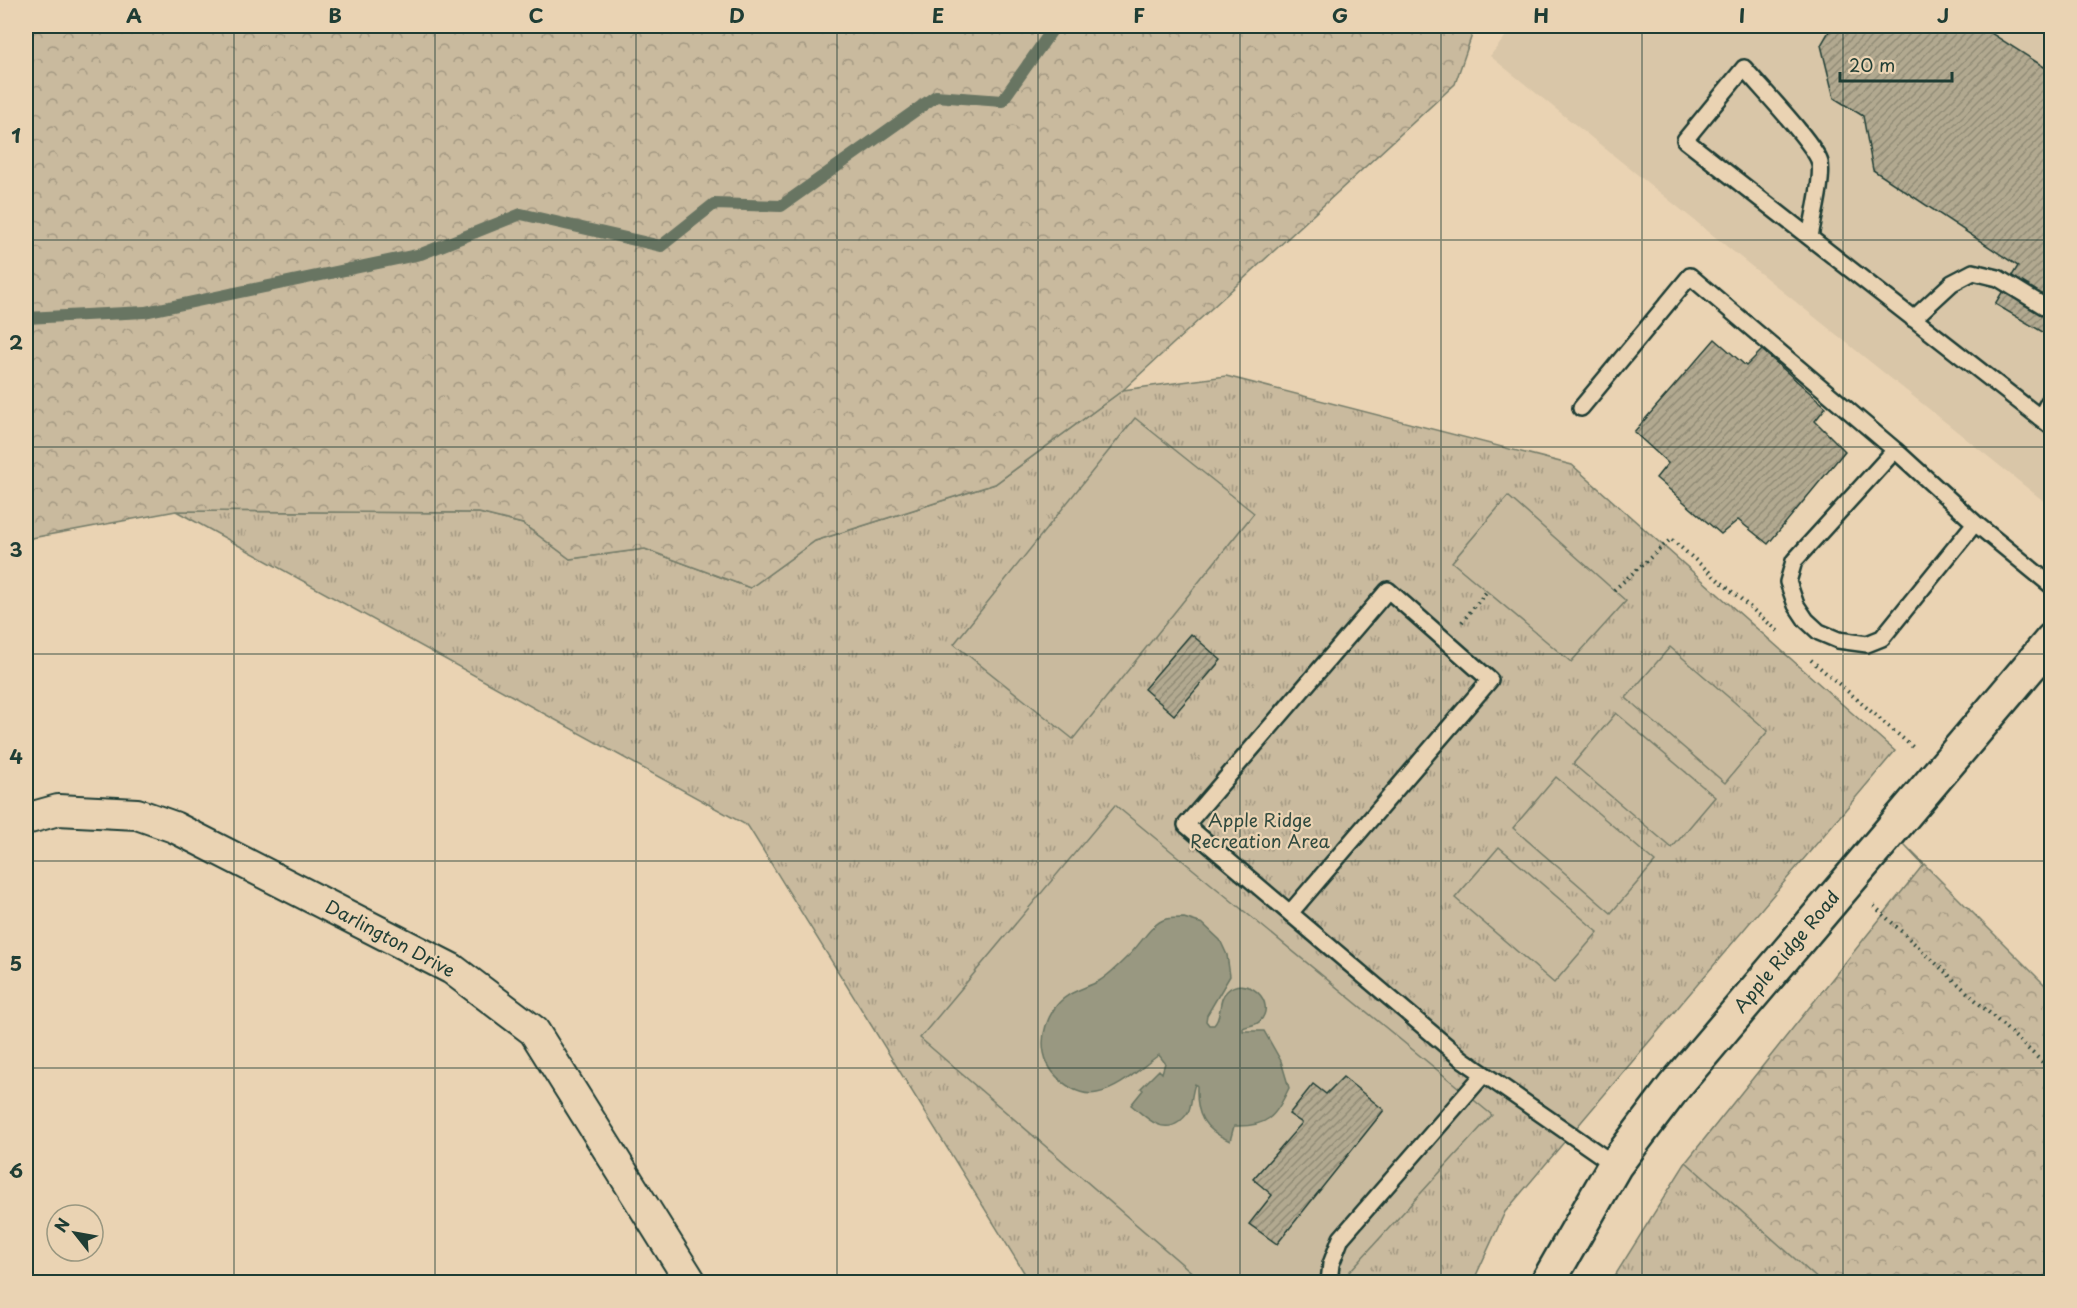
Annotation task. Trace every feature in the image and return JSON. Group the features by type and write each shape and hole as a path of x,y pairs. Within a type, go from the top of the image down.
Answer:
{"street":[{"name":"Apple Ridge Road","path":"1548,1282 1615,1165 1674,1087 1940,771 2048,651"},
{"name":"Darlington Drive","path":"26,819 58,810 137,814 174,827 452,969 534,1031 691,1282"}],"lane":[{"path":"1810,237 1820,162 1811,146 1744,68 1685,140 2046,422 2052,396"},
{"path":"1913,319 1952,284 1973,272 1998,278 2052,311"},
{"path":"1581,408 1690,276 1895,450 1975,523 2052,586"},
{"path":"1895,450 1794,561 1788,582 1796,605 1806,620 1819,632 1838,640 1868,644 1882,638 1975,523"},
{"path":"1290,913 1490,680 1388,590 1186,825 1462,1059 1615,1165"},
{"path":"1329,1282 1331,1264 1341,1238 1483,1075"}],"path":[{"path":"1614,590 1671,539 1788,639"},
{"path":"1447,642 1487,591"},
{"path":"1805,655 1940,771"},
{"path":"1847,881 2052,1071"},
{"path":"1264,1282 1268,1278"}],"shaded area":[{"path":"1514,26 2051,26 2051,507 1490,56"},
{"path":"1184,918 1203,924 1220,940 1227,955 1230,976 1207,1015 1206,1021 1209,1025 1214,1025 1224,995 1235,986 1243,985 1257,992 1265,1006 1265,1014 1258,1023 1243,1028 1243,1031 1264,1031 1281,1061 1289,1088 1269,1118 1255,1125 1234,1126 1230,1141 1213,1131 1203,1120 1195,1084 1189,1111 1181,1120 1172,1125 1160,1125 1148,1119 1131,1105 1143,1090 1141,1088 1159,1070 1162,1073 1165,1063 1159,1055 1114,1087 1090,1094 1074,1089 1061,1081 1047,1063 1044,1053 1044,1031 1058,1003 1106,976 1132,953 1155,925 1168,919"}],"green space":[{"path":"26,26 1475,26 1455,84 1123,390 995,484 815,541 750,588 645,549 570,559 523,524 479,513 176,511 26,539"},
{"name":"Apple Ridge Recreation Area","path":"1226,376 1572,465 1895,751 1505,1212 1473,1282 1030,1282 748,826 176,511 479,513 523,524 570,559 645,549 750,588 815,541 995,484 1123,390"},
{"path":"1135,418 1254,513 1073,739 954,644"},
{"path":"1508,496 1626,601 1571,662 1452,562"},
{"path":"1670,647 1768,731 1725,783 1626,698"},
{"path":"1616,713 1715,797 1672,848 1573,764"},
{"path":"1556,777 1655,862 1611,913 1513,828"},
{"path":"1115,805 1492,1115 1340,1282 1203,1282 920,1038"},
{"path":"1890,830 2051,991 2051,1282 1821,1282 1686,1162 1923,865"},
{"path":"1499,847 1598,932 1554,983 1455,898"},
{"path":"1686,1162 1855,1282 1611,1282"}],"building":[{"path":"1832,26 1956,26 1957,30 1980,26 2052,72 2052,332 2046,334 1995,304 2018,266 1873,170 1863,116 1834,98 1821,45"},
{"path":"1715,339 1746,366 1762,350 1826,407 1815,421 1845,451 1768,544 1738,520 1721,534 1656,478 1668,463 1634,432"},
{"path":"1191,634 1221,660 1174,715 1144,689"},
{"path":"1343,1077 1384,1110 1277,1244 1249,1224 1272,1195 1253,1179 1302,1123 1289,1114 1313,1084 1326,1094"}],"waterway":[{"path":"26,318 145,312 421,254 521,214 661,246 714,204 781,206 936,96 1002,101 1055,26"}]}
